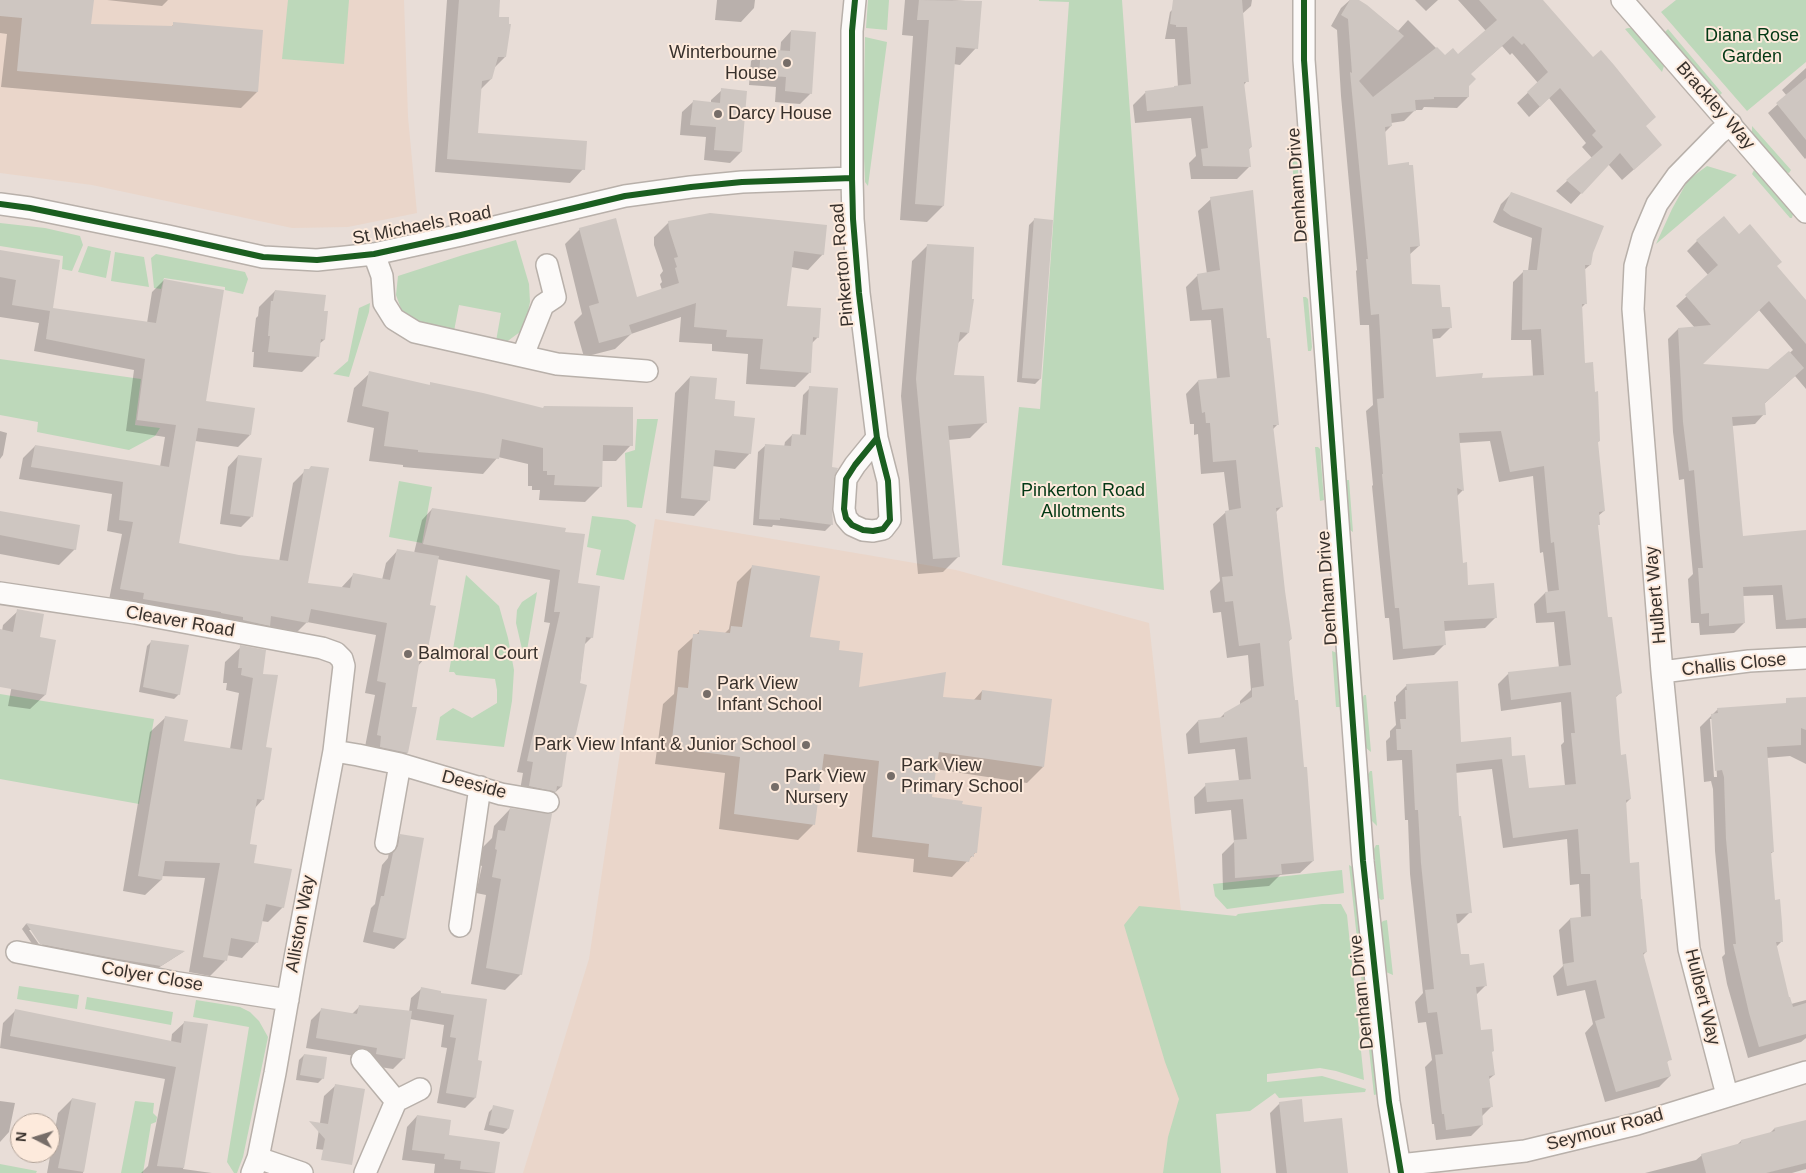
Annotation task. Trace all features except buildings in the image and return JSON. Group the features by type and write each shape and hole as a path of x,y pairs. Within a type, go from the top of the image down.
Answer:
{"street":[{"name":"Pinkerton Road","path":"855,0 852,31 852,178 859,293 877,438"},
{"name":"Denham Drive","path":"1304,0 1304,60 1362,861 1389,1102 1400,1169"},
{"name":"Brackley Way","path":"1622,0 1806,212"},
{"name":"Hulbert Way","path":"1727,1095 1689,949 1662,672 1633,309 1635,266 1643,237 1657,204 1676,176 1719,133 1731,124"},
{"name":"St Michaels Road","path":"0,204 30,208 194,241 262,257 316,260 374,254 625,196 742,182 852,178"},
{"path":"374,254 382,276 384,304 394,319 415,332 523,354 557,364 647,371"},
{"path":"523,354 543,305 555,297 547,265"},
{"name":"Cleaver Road","path":"0,593 136,613 322,648 336,653 342,659 344,674"},
{"name":"Challis Close","path":"1662,672 1749,661 1806,658"},
{"name":"Alliston Way","path":"255,1165 334,751 344,674"},
{"name":"Deeside","path":"334,751 358,754 400,764 501,794 548,802"},
{"path":"386,843 400,764"},
{"path":"460,926 480,787"},
{"name":"Colyer Close","path":"17,952 172,982 288,1000"},
{"path":"362,1060 396,1101"},
{"name":"Seymour Road","path":"1400,1169 1525,1151 1638,1124 1806,1072"},
{"path":"365,1173 396,1101 420,1089"},
{"path":"255,1165 302,1173"}],"shaded area":[{"path":"0,0 404,0 408,117 417,213 348,227 292,228 92,185 0,173"},
{"name":"Park View Primary School","path":"655,519 956,570 1149,623 1183,929 1204,1173 523,1173 589,959"}],"green space":[{"path":"288,0 349,0 344,64 282,59"},
{"path":"868,0 889,0 887,30 866,28"},
{"name":"Pinkerton Road Allotments","path":"1039,0 1122,0 1164,590 1002,565 1019,407 1040,409 1069,2"},
{"name":"Diana Rose Garden","path":"1676,0 1806,0 1806,62 1747,111 1661,12"},
{"path":"1632,28 1664,66 1662,72 1625,29"},
{"path":"1668,29 1722,93 1719,96 1664,33"},
{"path":"865,37 887,42 868,186 865,182 863,134"},
{"path":"1752,126 1791,170 1789,173 1785,172 1752,132"},
{"path":"1297,158 1301,211 1296,212 1292,159"},
{"path":"1707,166 1737,175 1656,244 1688,180"},
{"path":"1754,170 1793,214 1792,218 1752,174"},
{"path":"0,223 45,228 80,236 83,245 72,271 62,269 63,256 0,246"},
{"path":"516,240 529,284 530,302 524,329 505,343 496,341 501,313 459,305 454,331 404,317 396,295 398,276"},
{"path":"88,246 111,251 106,278 78,272"},
{"path":"115,252 144,257 149,287 111,281"},
{"path":"156,254 245,272 248,279 243,294 225,290 225,287 164,278 161,289 154,288 151,258"},
{"path":"1303,297 1308,299 1311,351 1308,351"},
{"path":"370,303 349,377 333,374 348,361 359,308"},
{"path":"0,359 141,379 135,425 160,428 155,436 129,450 37,432 38,422 0,415"},
{"path":"637,419 658,419 642,508 627,507 625,453 635,450"},
{"path":"1315,447 1320,449 1324,500 1320,501"},
{"path":"1345,480 1349,480 1353,532 1347,528"},
{"path":"399,481 432,487 422,543 389,537"},
{"path":"592,516 628,520 636,525 624,580 596,575 601,550 587,547"},
{"path":"466,575 499,606 508,638 514,670 512,701 504,747 436,740 440,717 453,708 472,718 497,703 495,679 456,675 454,672 449,672"},
{"path":"537,592 525,662 516,623 517,610 522,602"},
{"path":"1332,651 1337,653 1340,707 1336,707"},
{"path":"0,694 154,719 139,804 0,779"},
{"path":"1366,695 1371,752 1366,748 1362,699"},
{"path":"1372,771 1377,826 1372,821 1368,775"},
{"path":"1376,845 1379,845 1384,899 1381,900 1378,897 1374,849"},
{"path":"1349,865 1354,868 1378,1094 1374,1095"},
{"path":"1342,870 1344,893 1227,909 1215,896 1213,884"},
{"path":"1322,904 1341,904 1347,915 1364,1080 1320,1068 1267,1074 1267,1082 1322,1076 1366,1089 1365,1092 1279,1098 1275,1093 1250,1111 1216,1114 1221,1173 1163,1173 1168,1137 1179,1099 1165,1062 1124,925 1139,906 1236,916 1238,914"},
{"path":"1387,920 1393,975 1386,972 1381,923"},
{"path":"19,986 79,995 77,1009 17,999"},
{"path":"87,997 173,1012 171,1025 85,1009"},
{"path":"196,1000 240,1007 250,1012 259,1021 268,1037 243,1157 237,1173 234,1173 227,1162 249,1027 193,1017"},
{"path":"135,1101 154,1103 153,1113 157,1117 156,1122 151,1124 143,1173 121,1173"},
{"path":"0,1164 37,1171 36,1173 0,1173"}],"cycle path":[{"path":"855,0 852,31 853,219 859,293 877,438"},
{"path":"1304,0 1304,60 1363,861 1389,1102 1401,1173"},
{"path":"0,204 30,208 263,257 317,260 374,254 625,196 742,182 852,178"},
{"path":"877,438 888,481 890,520 883,529 873,531 863,530 852,525 846,518 844,509 846,479 877,438"}],"place":[{"name":"Winterbourne House","path":"787,63"},
{"name":"Darcy House","path":"718,114"},
{"name":"Balmoral Court","path":"408,654"},
{"name":"Park View Infant School","path":"707,694"},
{"name":"Park View Infant & Junior School","path":"806,745"},
{"name":"Park View Primary School","path":"891,776"},
{"name":"Park View Nursery","path":"775,787"}]}
